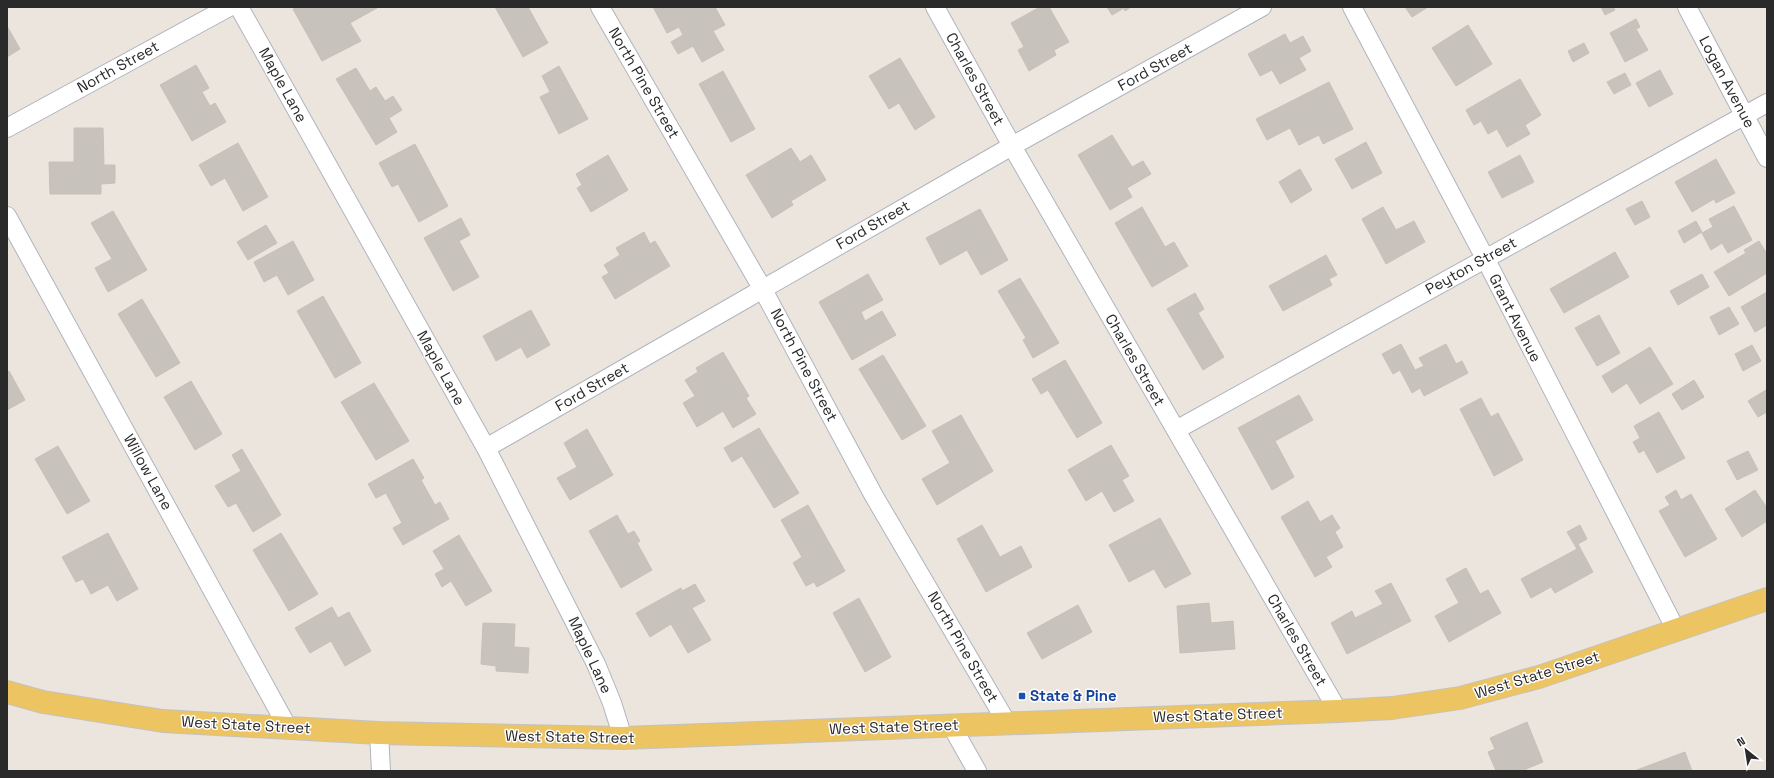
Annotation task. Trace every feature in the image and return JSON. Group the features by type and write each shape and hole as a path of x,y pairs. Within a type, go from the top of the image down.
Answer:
{"main road":[{"name":"West State Street","path":"7,692 43,702 163,720 379,733 623,738 1338,711 1392,708 1460,698 1539,677 1767,599"}],"street":[{"name":"North Street","path":"7,128 229,7"},
{"name":"Maple Lane","path":"239,7 486,448 596,664 612,703 623,738"},
{"name":"North Pine Street","path":"600,7 762,288 874,496 1007,723"},
{"name":"Charles Street","path":"935,7 1012,146 1338,711"},
{"name":"Ford Street","path":"486,448 762,288 1012,146 1262,7"},
{"name":"Grant Avenue","path":"1352,7 1485,258 1676,630"},
{"name":"Logan Avenue","path":"1687,7 1767,158"},
{"name":"Peyton Street","path":"1176,430 1767,102"},
{"name":"Willow Lane","path":"7,216 288,728"},
{"path":"951,725 977,771"},
{"path":"379,733 381,771"}],"building":[{"path":"297,7 377,8 350,23 361,41 322,61 293,9"},
{"path":"495,7 528,7 548,43 523,57"},
{"path":"653,7 715,7 725,25 713,31 724,50 702,62 693,46 678,54 671,42 683,35 679,27 667,33"},
{"path":"1040,7 1049,7 1069,42 1054,50 1056,55 1029,71 1018,50 1024,47 1011,23"},
{"path":"1107,7 1131,7 1125,11 1124,8 1112,15"},
{"path":"1405,7 1428,7 1412,17"},
{"path":"1601,7 1613,7 1615,10 1605,15"},
{"path":"1636,19 1640,27 1636,29 1648,50 1625,62 1610,33"},
{"path":"1468,25 1492,64 1456,86 1432,48"},
{"path":"7,26 20,49 7,57"},
{"path":"1285,34 1290,43 1303,36 1311,51 1299,58 1306,70 1280,84 1272,70 1260,76 1248,54"},
{"path":"1584,43 1589,53 1573,62 1568,51"},
{"path":"900,58 935,117 915,130 899,103 889,109 869,76"},
{"path":"196,65 209,88 202,92 210,106 215,103 226,122 192,141 160,85"},
{"path":"559,66 588,119 559,134 540,97 550,92 542,76"},
{"path":"356,68 370,91 376,87 385,101 393,96 402,110 389,118 397,132 376,145 336,79"},
{"path":"1660,70 1673,94 1649,107 1636,83"},
{"path":"723,71 755,129 731,142 699,84"},
{"path":"1625,73 1631,85 1614,94 1607,82"},
{"path":"1520,79 1541,115 1525,125 1530,134 1507,147 1497,129 1488,134 1481,121 1474,125 1466,110"},
{"path":"1329,82 1353,129 1323,144 1319,135 1299,145 1290,128 1267,140 1256,119"},
{"path":"74,128 103,128 104,165 115,165 115,183 101,184 101,194 50,194 49,162 74,162"},
{"path":"1112,135 1132,167 1143,161 1151,174 1127,188 1132,197 1110,210 1078,155"},
{"path":"1366,142 1382,173 1352,189 1335,159"},
{"path":"238,143 268,197 243,211 225,178 211,186 199,165"},
{"path":"415,144 448,206 419,222 398,184 392,187 379,163"},
{"path":"791,148 800,162 811,155 826,180 791,201 793,205 772,218 746,175"},
{"path":"608,155 628,190 591,212 577,188 582,185 576,174"},
{"path":"1520,155 1534,182 1502,198 1488,172"},
{"path":"1716,159 1735,193 1716,203 1714,199 1692,212 1675,182"},
{"path":"1300,169 1312,190 1291,203 1279,182"},
{"path":"1642,201 1650,217 1635,225 1626,209"},
{"path":"1734,206 1752,240 1728,253 1722,243 1711,250 1702,233 1713,227 1709,219"},
{"path":"1142,207 1165,247 1174,242 1188,266 1152,287 1115,223"},
{"path":"1383,207 1396,230 1414,221 1425,242 1386,264 1362,219"},
{"path":"980,209 1008,260 981,275 967,250 940,265 926,238"},
{"path":"113,211 147,270 108,292 95,268 112,259 91,223"},
{"path":"461,218 470,235 459,241 479,277 453,291 424,238"},
{"path":"1696,221 1702,232 1684,243 1678,231"},
{"path":"266,225 277,243 248,260 237,242"},
{"path":"644,232 650,244 655,241 670,266 615,299 602,277 609,273 604,265 620,255 616,248"},
{"path":"293,241 314,280 288,295 277,275 264,282 254,262"},
{"path":"1759,241 1767,254 1767,273 1729,296 1714,272 1746,253 1744,250"},
{"path":"1615,252 1629,277 1564,313 1550,289"},
{"path":"1326,255 1337,275 1329,279 1332,285 1283,311 1269,286"},
{"path":"868,274 883,300 861,312 865,321 882,311 896,335 852,360 819,302"},
{"path":"1702,274 1709,287 1678,305 1670,291"},
{"path":"1020,278 1059,343 1033,358 1023,340 1026,338 998,291"},
{"path":"1767,292 1767,325 1755,332 1741,307"},
{"path":"1195,293 1204,309 1198,313 1224,357 1203,370 1167,309"},
{"path":"323,296 361,363 335,378 297,311"},
{"path":"142,299 180,363 156,377 118,314"},
{"path":"1729,307 1739,324 1719,335 1710,317"},
{"path":"531,310 550,345 527,358 521,347 496,361 483,336"},
{"path":"1599,315 1620,353 1597,366 1575,328"},
{"path":"1401,344 1415,370 1424,366 1419,358 1446,344 1456,364 1462,361 1468,373 1424,396 1420,388 1412,393 1400,370 1393,374 1382,354"},
{"path":"1752,345 1761,361 1743,371 1735,354"},
{"path":"1650,347 1673,384 1640,404 1627,383 1612,393 1602,376"},
{"path":"723,352 749,396 746,398 756,414 733,428 723,411 697,427 683,403 695,396 685,380 698,372 696,368"},
{"path":"883,355 926,426 902,440 859,369"},
{"path":"1065,360 1102,423 1077,438 1048,390 1041,394 1032,379"},
{"path":"9,371 25,400 7,410 7,372"},
{"path":"1694,380 1704,397 1682,410 1672,394"},
{"path":"191,381 222,434 195,450 164,397"},
{"path":"374,383 409,441 376,460 341,402"},
{"path":"1766,390 1767,412 1758,417 1748,401"},
{"path":"1299,395 1313,420 1275,441 1294,477 1272,490 1238,428"},
{"path":"1481,398 1491,417 1498,413 1523,460 1494,476 1460,409"},
{"path":"1659,412 1685,458 1657,473 1644,450 1639,453 1633,442 1640,438 1634,426"},
{"path":"961,415 993,471 937,505 922,479 950,463 932,431"},
{"path":"759,428 799,493 774,508 742,456 732,462 724,448"},
{"path":"587,429 613,475 570,500 557,478 577,467 564,443"},
{"path":"1111,445 1129,476 1122,480 1134,501 1114,512 1102,491 1086,501 1068,470"},
{"path":"58,446 90,501 67,514 35,459"},
{"path":"242,449 281,515 253,532 236,503 228,507 215,486 241,471 232,455"},
{"path":"1748,451 1758,470 1737,480 1727,461"},
{"path":"413,459 424,478 421,480 435,505 440,502 449,519 403,545 393,528 402,523 386,493 376,498 368,484"},
{"path":"1676,490 1681,500 1691,494 1717,539 1685,557 1659,511 1670,505 1665,497"},
{"path":"1755,490 1767,508 1767,521 1742,537 1725,509"},
{"path":"1308,501 1320,522 1332,515 1340,528 1335,532 1343,547 1326,557 1332,567 1315,577 1281,517"},
{"path":"808,505 845,571 817,587 814,582 806,586 793,563 802,557 781,520"},
{"path":"617,515 628,534 634,531 640,541 637,543 652,570 621,588 589,531"},
{"path":"1160,518 1191,574 1165,588 1154,569 1129,582 1109,545"},
{"path":"982,525 1000,557 1021,546 1032,567 986,592 957,539"},
{"path":"1580,525 1587,539 1578,544 1593,572 1555,593 1551,587 1531,598 1521,579 1577,549 1567,532"},
{"path":"108,533 138,589 117,601 108,585 91,594 83,579 76,582 62,557"},
{"path":"281,533 318,594 289,611 253,550"},
{"path":"459,535 492,591 466,606 451,581 442,587 435,574 444,569 433,551"},
{"path":"1466,568 1480,594 1488,590 1501,613 1449,642 1435,616 1459,603 1446,579"},
{"path":"1391,583 1411,621 1347,654 1331,623 1352,611 1355,618 1383,604 1375,591"},
{"path":"695,584 705,601 692,608 711,640 688,653 671,624 650,637 636,613 681,588 682,591"},
{"path":"859,598 891,657 865,672 833,613"},
{"path":"1209,603 1211,623 1233,621 1235,649 1180,653 1177,606"},
{"path":"1078,605 1092,632 1042,659 1027,633"},
{"path":"332,607 338,618 349,612 371,651 345,666 331,641 310,653 295,628"},
{"path":"483,623 515,624 514,647 529,648 528,673 496,671 496,666 481,664"},
{"path":"1527,722 1543,762 1526,769 1527,771 1496,771 1488,752 1495,749 1490,738"},
{"path":"1685,752 1692,771 1634,771"}],"place":[{"name":"State & Pine","path":"1022,696"}]}
